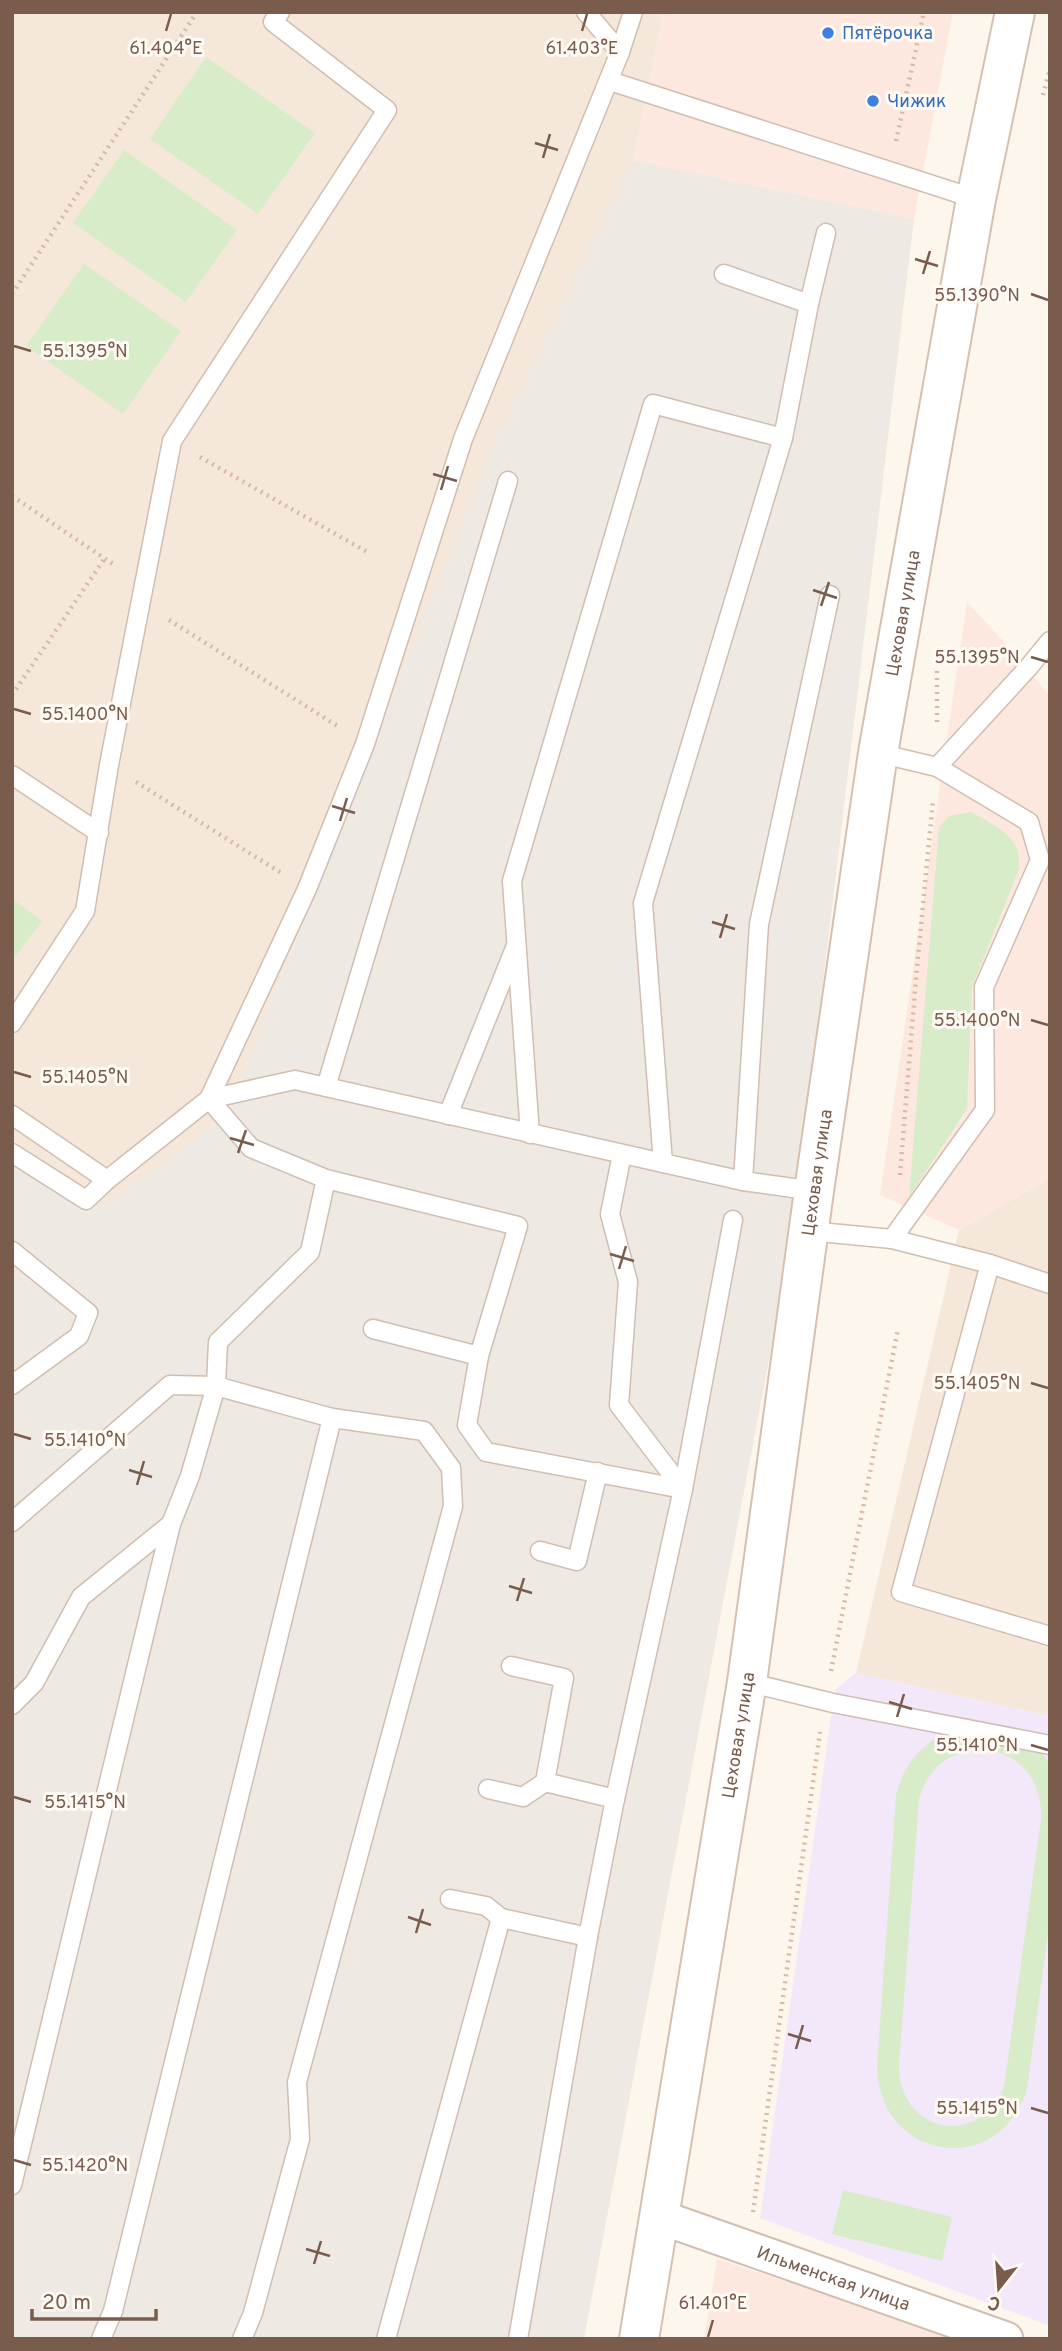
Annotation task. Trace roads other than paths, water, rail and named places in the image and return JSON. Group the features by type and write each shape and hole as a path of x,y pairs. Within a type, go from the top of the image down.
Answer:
{"main road":[{"name":"Цеховая улица","path":"639,2339 747,1682 814,1191 878,753 1009,20"}],"street":[{"name":"Ильменская улица","path":"660,2217 748,2247 955,2329 1006,2339"}],"lane":[{"path":"12,1023 85,911 108,765 172,441 387,110 273,22 280,12"},
{"path":"586,12 620,52"},
{"path":"12,1153 86,1200 209,1099 307,889 365,744 463,439 610,81 633,12"},
{"path":"610,81 976,199"},
{"path":"663,1163 643,903 783,438 826,233"},
{"path":"724,274 810,303"},
{"path":"530,1134 512,881 653,404 783,438"},
{"path":"326,1087 509,481"},
{"path":"743,1181 759,924 830,596"},
{"path":"937,768 1050,641"},
{"path":"878,753 937,768 1029,822 1040,860 984,986 985,1110 892,1238"},
{"path":"12,775 99,833"},
{"path":"448,1115 517,944"},
{"path":"209,1099 295,1080 743,1181 814,1191"},
{"path":"209,1099 251,1148 326,1180 518,1226 479,1356 467,1425 486,1452 683,1489"},
{"path":"12,1115 107,1181"},
{"path":"622,1154 610,1214 628,1283 619,1405 683,1489"},
{"path":"12,2185 171,1524 190,1476 216,1387 218,1342 310,1252 326,1180"},
{"path":"519,2339 588,1937 615,1799 683,1489 733,1220"},
{"path":"809,1231 892,1238 990,1264 1050,1284"},
{"path":"12,1251 88,1313 79,1336 12,1385"},
{"path":"990,1264 901,1592 1050,1636"},
{"path":"373,1329 479,1356"},
{"path":"12,1522 170,1385 216,1387 332,1418 424,1431 451,1468 453,1506 297,2082 300,2139 253,2313 242,2339"},
{"path":"101,2339 113,2311 332,1418"},
{"path":"540,1551 577,1561 598,1472"},
{"path":"12,1705 34,1683 81,1597 171,1524"},
{"path":"488,1789 523,1797 545,1782 564,1678 510,1666"},
{"path":"747,1682 825,1701 1050,1745"},
{"path":"545,1782 615,1799"},
{"path":"450,1899 486,1906 501,1918 588,1937"},
{"path":"386,2339 501,1918"}],"place":[{"name":"Пятёрочка","path":"828,33"},
{"name":"Чижик","path":"873,101"}]}
